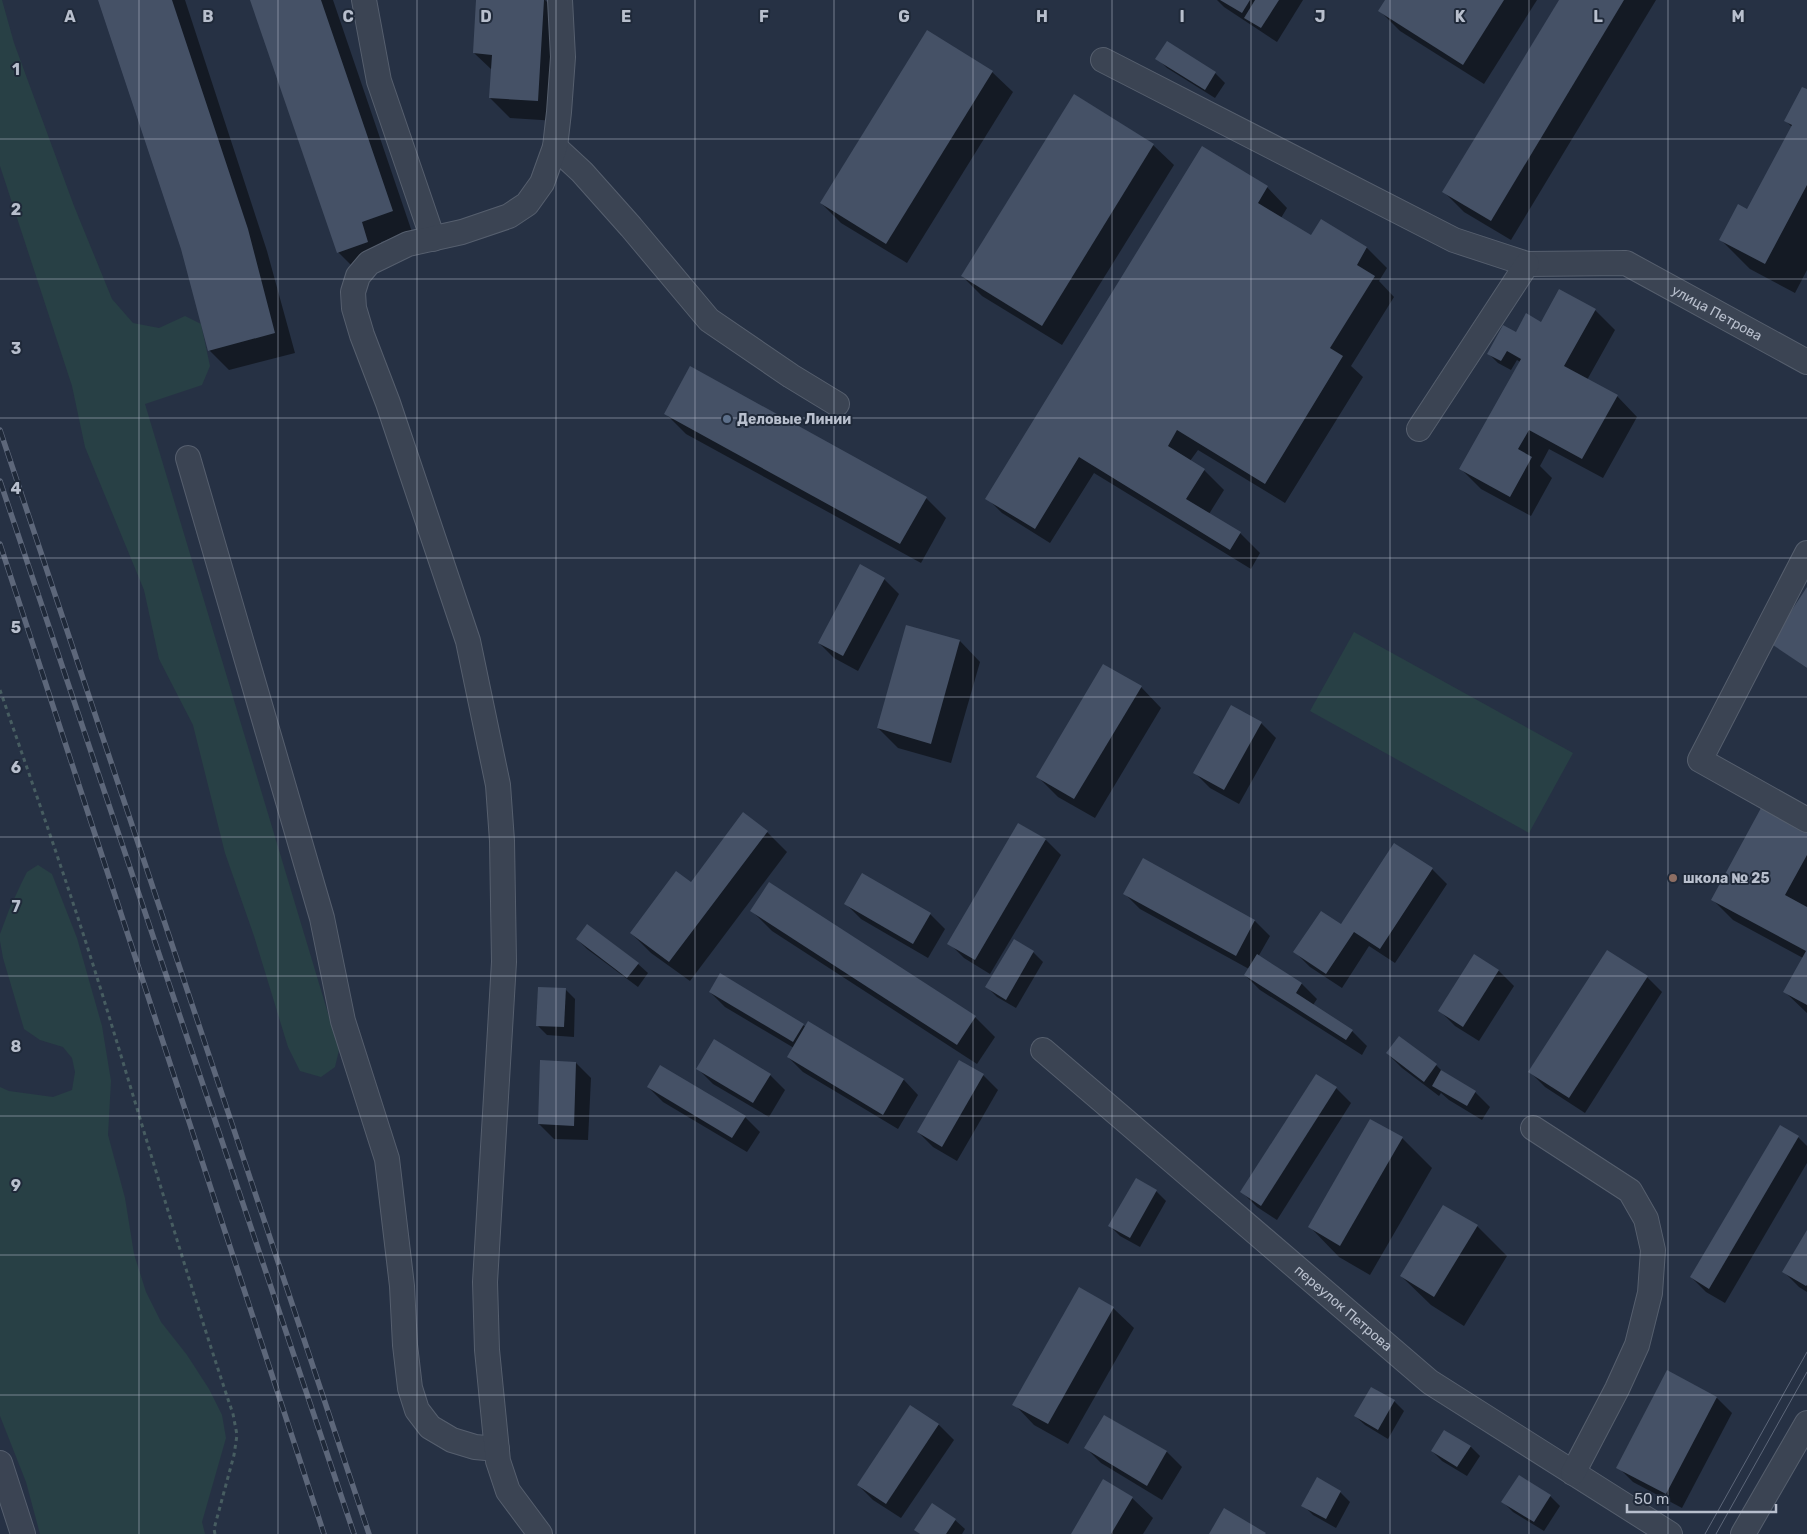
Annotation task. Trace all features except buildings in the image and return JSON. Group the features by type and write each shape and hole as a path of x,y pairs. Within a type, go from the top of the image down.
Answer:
{"street":[{"path":"364,0 380,81 433,239"},
{"path":"540,1534 508,1491 498,1461 487,1350 485,1282 504,962 502,841 498,785 468,641 388,403 362,335 354,308 353,292 358,276 369,263 408,244 489,224 508,216 527,204 542,183 555,146 563,57 560,0"},
{"path":"1103,60 1454,240 1526,264 1419,429"},
{"path":"555,146 613,206 709,320 836,404"},
{"name":"улица Петрова","path":"1526,264 1626,263 1807,362"},
{"path":"188,458 322,918 343,1021 387,1159 402,1286 405,1345 410,1388 417,1410 430,1427 452,1440 475,1447 497,1449"},
{"path":"1807,553 1700,760 1807,820"},
{"name":"переулок Петрова","path":"1043,1050 1430,1382 1670,1534"},
{"path":"1533,1128 1630,1191 1646,1219 1653,1250 1650,1293 1637,1345 1617,1389 1573,1472"},
{"path":"1742,1534 1807,1423"},
{"path":"0,1463 23,1534"}],"path":[{"path":"0,690 63,872 233,1414 237,1435 235,1449 229,1480 214,1529 215,1534"}],"green space":[{"path":"0,0 2,0 14,43 74,206 112,299 133,323 159,328 185,316 201,324 210,366 202,385 145,404 339,1050 335,1067 321,1077 300,1071 288,1047 254,936 225,853 193,725 159,659 144,590 85,447 72,386 0,166"},
{"path":"1354,632 1573,753 1529,833 1310,711"},
{"path":"38,865 52,874 77,938 102,1026 111,1081 108,1135 125,1198 134,1254 146,1292 161,1322 187,1355 209,1389 222,1415 226,1438 202,1522 205,1534 40,1534 26,1482 0,1416 0,1087 9,1091 53,1097 72,1090 75,1072 72,1058 63,1047 40,1040 24,1029 3,958 0,934 9,910 27,872"}],"tram line":[{"path":"1705,1534 1807,1352"},
{"path":"1716,1534 1807,1372"}],"railway":[{"path":"0,430 369,1534"},
{"path":"0,481 354,1534"},
{"path":"0,544 324,1534"}],"place":[{"name":"Деловые Линии","path":"727,419"},
{"name":"школа № 25","path":"1673,878"}]}
